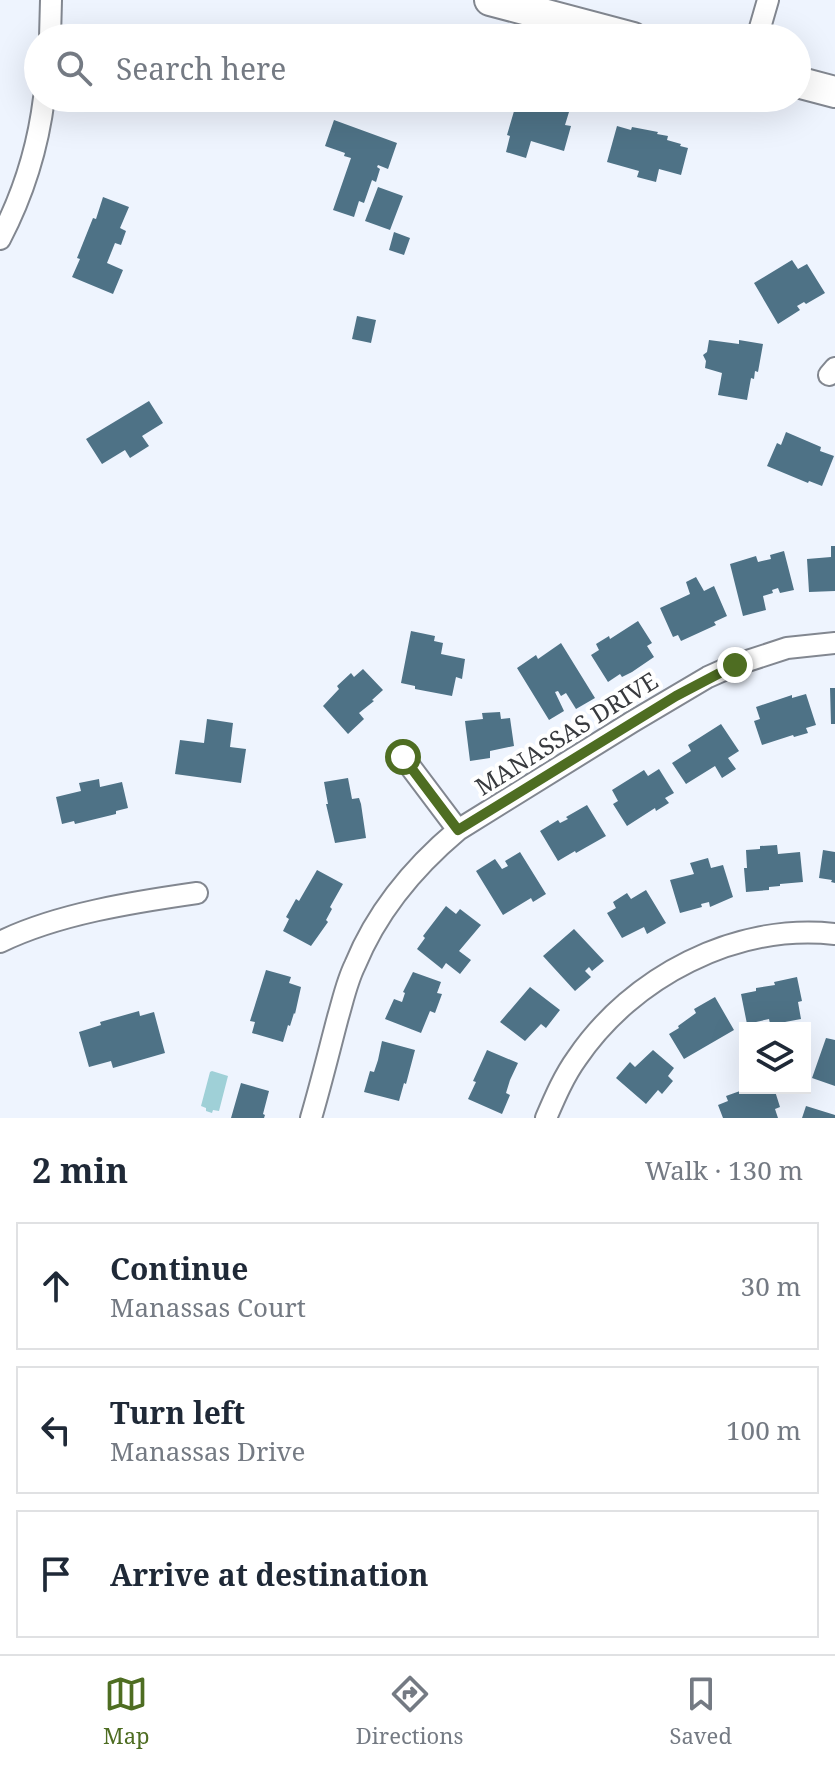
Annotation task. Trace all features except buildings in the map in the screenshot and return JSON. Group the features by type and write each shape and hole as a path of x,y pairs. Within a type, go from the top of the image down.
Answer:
{"main road":[{"path":"490,0 580,24"},
{"path":"811,86 835,92"}],"street":[{"path":"50,24 51,0"},
{"path":"761,24 768,0"},
{"path":"0,239 15,208 33,156 41,112"},
{"name":"MANASSAS DRIVE","path":"311,1118 346,988 363,947 401,886 439,846 458,830 708,677 787,648 835,643"},
{"path":"403,757 458,830"},
{"path":"0,942 74,917 197,893"},
{"path":"546,1118 565,1077 589,1042 619,1009 660,977 703,955 750,940 807,932 835,934"}],"water":[{"path":"212,1071 228,1076 219,1111 213,1110 212,1113 201,1106"}],"route":[{"path":"403,757 458,830 676,696 735,665"}]}
